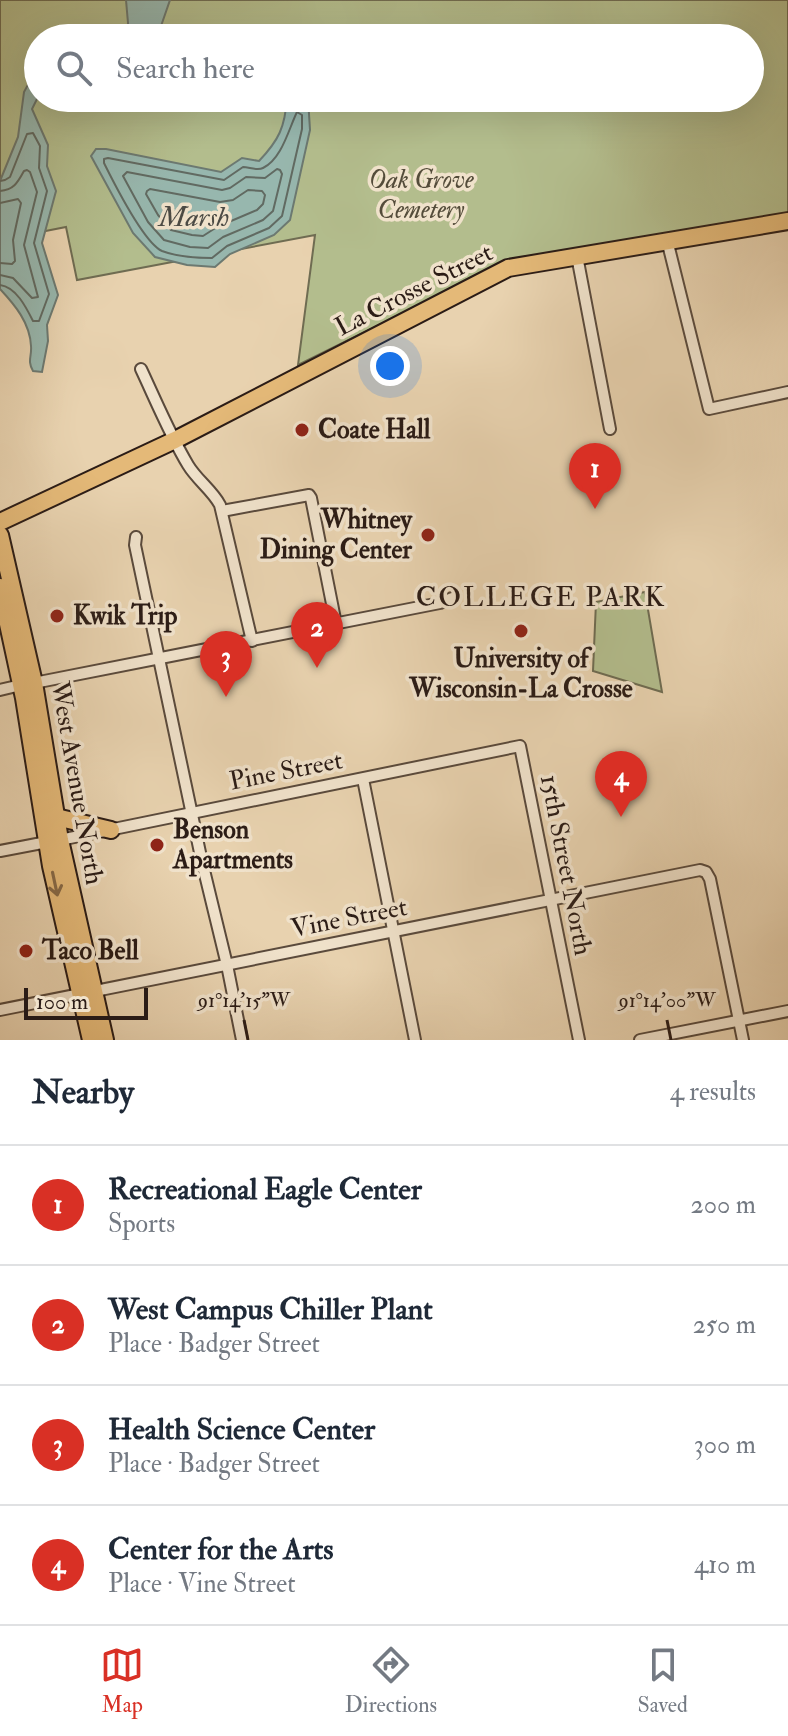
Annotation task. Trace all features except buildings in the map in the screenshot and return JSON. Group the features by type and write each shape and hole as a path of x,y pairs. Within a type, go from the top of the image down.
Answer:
{"main road":[{"name":"La Crosse Street","path":"0,522 175,440 508,268 788,221"},
{"name":"West Avenue North","path":"0,535 54,841 87,992 105,1040"},
{"name":"West Avenue North","path":"0,587 28,684 56,817 54,841"},
{"path":"56,817 111,830"},
{"path":"87,992 91,1040"}],"street":[{"path":"667,240 709,409 788,392"},
{"path":"577,256 610,429"},
{"path":"141,369 188,465 214,496 222,511 252,641"},
{"path":"222,511 309,495 336,624"},
{"path":"136,537 135,545 160,665 242,1040"},
{"path":"0,690 160,665 252,641 452,598"},
{"name":"Pine Street","path":"0,851 520,746"},
{"name":"15th Street North","path":"520,746 579,1040"},
{"path":"363,779 415,1040"},
{"name":"Vine Street","path":"0,1010 698,870 706,872 710,879 739,1021"},
{"path":"640,1040 788,1011"},
{"path":"739,1021 743,1040"}],"green space":[{"name":"Oak Grove Cemetery","path":"0,0 788,0 788,216 508,261 298,365 315,235 77,280 66,227 0,240"},
{"path":"645,592 662,692 593,671 596,602"}],"water":[{"path":"126,0 170,0 162,24 128,23"},
{"path":"24,92 24,112 33,112 48,145 47,166 56,191 42,243 58,295 47,325 48,341 42,372 33,371 25,322 0,289 0,181 18,137"},
{"name":"Marsh","path":"286,112 309,112 310,130 290,220 274,235 230,254 215,267 187,265 155,257 133,233 91,156 96,149 106,149 221,172 242,158 259,161 276,139"}],"place":[{"name":"Coate Hall","path":"302,430"},
{"name":"Recreational Eagle Center","path":"595,509"},
{"name":"Whitney Dining Center","path":"428,535"},
{"name":"Kwik Trip","path":"57,616"},
{"name":"University of Wisconsin-La Crosse","path":"521,631"},
{"name":"West Campus Chiller Plant","path":"317,668"},
{"name":"Health Science Center","path":"226,697"},
{"name":"Center for the Arts","path":"621,817"},
{"name":"Benson Apartments","path":"157,845"},
{"name":"Taco Bell","path":"26,951"}],"district":[{"name":"COLLEGE PARK","path":"541,597"}]}
